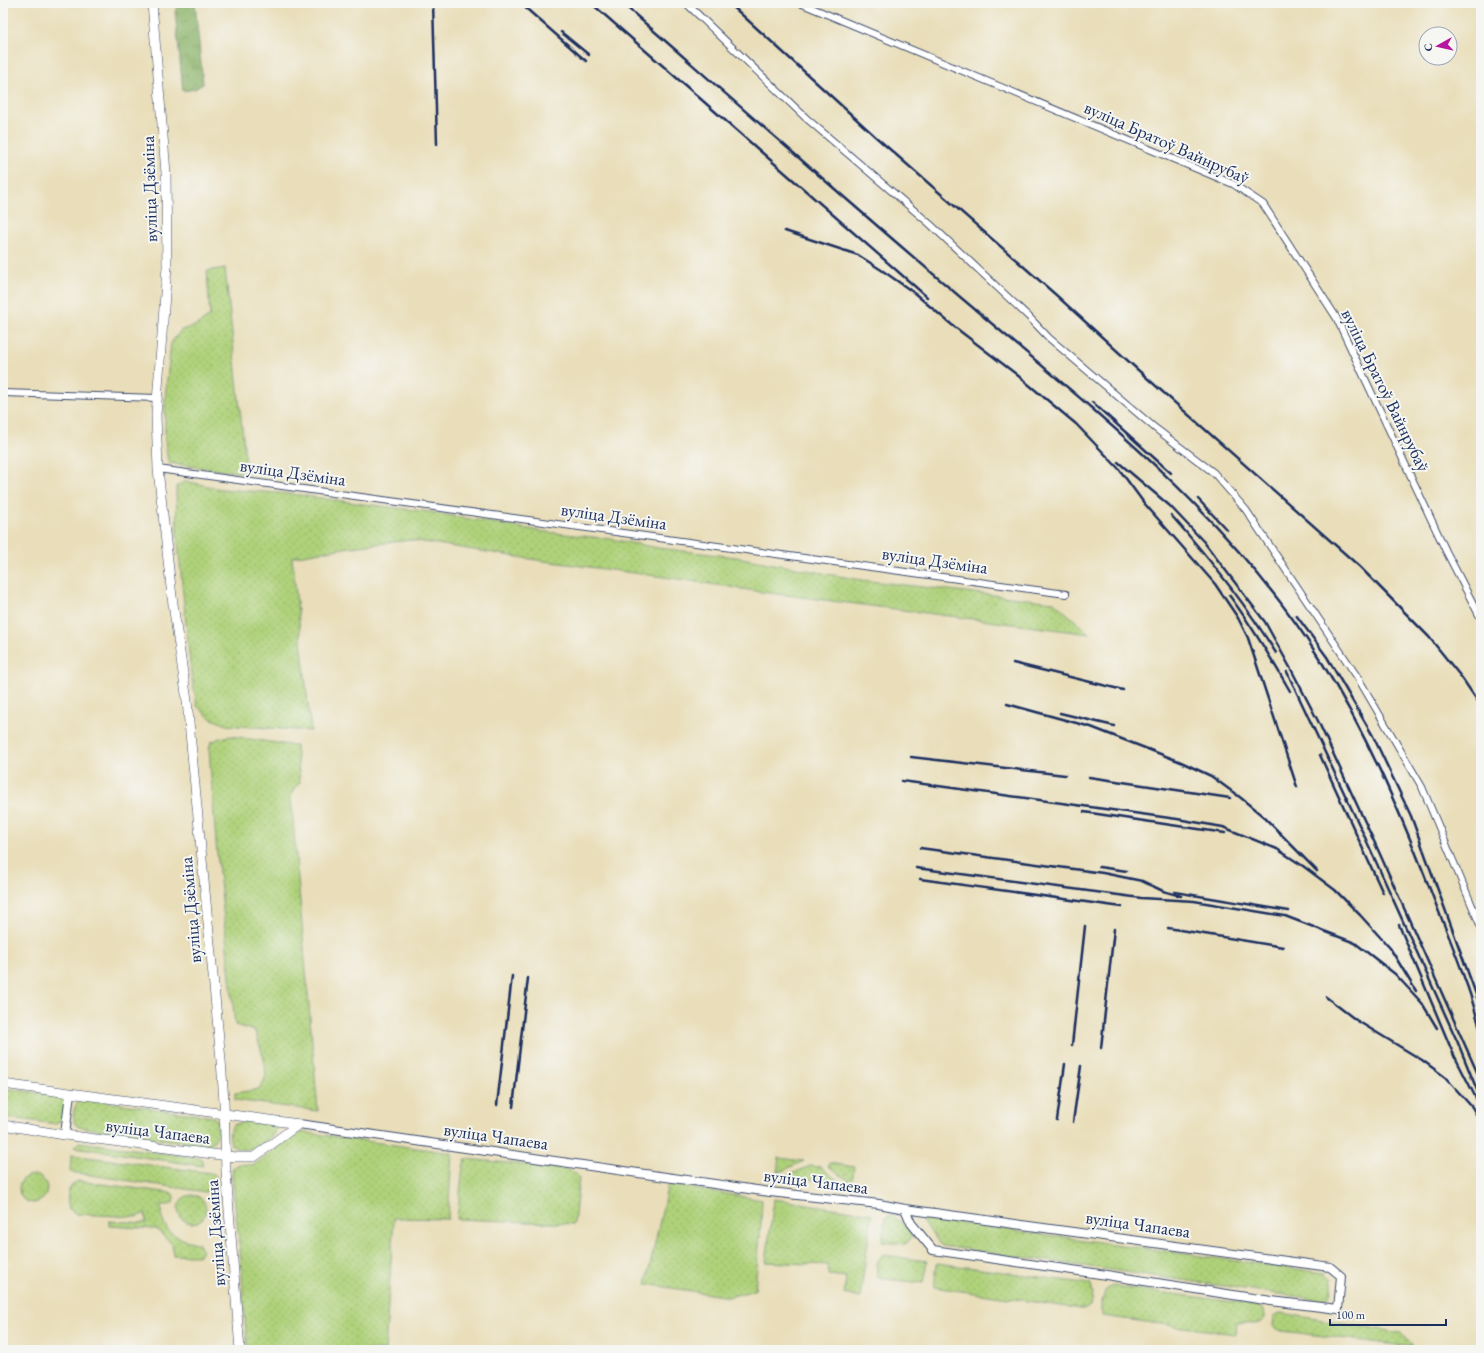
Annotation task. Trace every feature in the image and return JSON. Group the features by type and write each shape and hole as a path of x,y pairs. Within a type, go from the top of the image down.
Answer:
{"main road":[{"name":"вуліца Дзёміна","path":"152,3 167,179 167,267 156,415 158,469 172,597 188,709 221,1060 224,1102 225,1155 240,1350"},
{"name":"вуліца Чапаева","path":"3,1084 299,1124"},
{"name":"вуліца Чапаева","path":"3,1125 65,1135 225,1155 254,1157 299,1124"}],"street":[{"path":"686,3 806,118 930,224 1030,317 1048,338 1155,428 1214,473 1246,510 1358,678 1422,787 1481,927"},
{"name":"вуліца Братоў Вайнрубаў","path":"800,3 1233,184 1263,204 1336,317 1446,551 1481,619"},
{"path":"3,393 157,398"},
{"name":"вуліца Дзёміна","path":"158,469 1066,594"},
{"path":"65,1135 70,1093"},
{"name":"вуліца Чапаева","path":"299,1124 770,1192 879,1204 905,1209 1330,1267 1341,1276 1338,1309 1271,1301 933,1250 911,1223 905,1209"}],"green space":[{"path":"176,3 195,3 203,84 195,89 183,91 175,11 180,5"},
{"path":"225,268 247,474 168,463 165,440 165,398 171,343 181,330 197,325 210,316 207,271"},
{"path":"185,481 221,489 293,494 424,511 546,532 611,539 658,548 736,557 861,580 1054,602 1090,634 762,592 537,560 411,540 350,547 292,557 311,731 226,725 210,718 197,706 191,673 177,534 176,487"},
{"path":"231,736 296,746 300,783 294,788 291,797 318,1111 235,1100 235,1093 260,1089 266,1076 264,1059 255,1031 235,1025 216,843 209,749 211,742 220,738"},
{"path":"3,1088 60,1096 65,1099 66,1106 63,1117 56,1124 3,1117"},
{"path":"81,1099 213,1117 218,1121 218,1135 212,1143 204,1145 79,1127 75,1124 73,1114 76,1105"},
{"path":"246,1121 277,1125 278,1127 264,1143 253,1148 242,1150 231,1145 229,1133 233,1125"},
{"path":"301,1132 452,1153 448,1219 394,1218 385,1350 248,1350 243,1303 242,1270 232,1176 233,1167 240,1164 254,1165 295,1134"},
{"path":"79,1142 201,1158 203,1166 74,1147"},
{"path":"71,1155 212,1173 216,1176 217,1185 213,1189 206,1192 70,1172"},
{"path":"779,1158 804,1161 777,1173"},
{"path":"466,1159 561,1168 574,1172 579,1178 574,1224 457,1219 463,1166"},
{"path":"829,1163 854,1167 852,1183 828,1166"},
{"path":"810,1166 820,1167 842,1184 787,1176"},
{"path":"33,1175 43,1179 47,1189 43,1199 33,1203 23,1199 19,1189 23,1179"},
{"path":"78,1181 172,1193 174,1196 173,1203 169,1205 161,1205 163,1222 171,1233 199,1244 201,1253 198,1256 173,1255 172,1244 156,1229 109,1226 109,1221 146,1223 145,1213 136,1217 77,1214 69,1209 68,1193 74,1183"},
{"path":"668,1184 762,1200 755,1290 729,1297 646,1284"},
{"path":"192,1195 202,1199 206,1209 202,1219 192,1223 182,1219 178,1209 182,1199"},
{"path":"774,1199 872,1214 860,1298 844,1294 846,1277 829,1275 828,1265 766,1262"},
{"path":"891,1215 909,1230 911,1236 905,1244 882,1242 885,1218"},
{"path":"924,1218 1325,1273 1331,1278 1332,1288 1330,1295 1322,1300 942,1246 922,1221"},
{"path":"883,1255 927,1261 923,1283 885,1279 877,1276 877,1264"},
{"path":"937,1263 1091,1284 1093,1295 1091,1306 1081,1309 934,1287"},
{"path":"1113,1286 1257,1305 1262,1307 1265,1318 1256,1324 1237,1323 1235,1334 1102,1316 1102,1301 1106,1289"},
{"path":"1281,1313 1402,1333 1413,1347 1282,1331 1276,1329 1273,1325 1274,1317"}],"railway":[{"path":"433,3 437,144"},
{"path":"520,3 586,61"},
{"path":"591,3 927,297"},
{"path":"622,3 874,224 1107,422 1155,465 1201,510 1244,558 1284,608 1321,661 1366,742 1393,798 1452,944 1470,993 1481,1032"},
{"path":"729,3 877,138 1056,295 1138,370 1360,567 1429,637 1462,678 1481,706"},
{"path":"561,32 589,55"},
{"path":"785,231 858,255 913,292 1076,424 1119,469 1144,503 1215,584 1238,618 1248,638 1297,787"},
{"path":"1092,402 1171,473"},
{"path":"1118,462 1170,506 1204,542 1265,622 1318,721 1379,852 1481,1081"},
{"path":"1198,499 1227,530"},
{"path":"1171,515 1226,581 1252,616 1276,653"},
{"path":"1229,595 1246,618 1290,691"},
{"path":"1296,615 1327,657 1373,736 1411,816 1481,1008"},
{"path":"1013,663 1123,690"},
{"path":"1287,672 1363,833 1458,1043 1481,1100"},
{"path":"1007,704 1091,727 1181,762 1211,776 1265,818 1317,871"},
{"path":"1060,713 1114,726"},
{"path":"1320,755 1383,893"},
{"path":"911,757 1065,775"},
{"path":"1089,777 1230,798"},
{"path":"902,781 1177,819 1223,827 1277,849 1335,890 1360,915 1390,948 1416,991"},
{"path":"1084,812 1225,833"},
{"path":"920,848 1103,873 1142,881 1163,891 1181,896"},
{"path":"1099,867 1127,871"},
{"path":"916,868 1141,898 1194,901 1285,916 1355,943 1395,974 1422,1003 1437,1028"},
{"path":"920,879 1122,907"},
{"path":"1175,892 1289,911"},
{"path":"1399,925 1455,1058"},
{"path":"1072,1045 1085,926"},
{"path":"1168,928 1283,947"},
{"path":"1101,1048 1114,929"},
{"path":"497,1105 512,976"},
{"path":"513,1107 528,978"},
{"path":"1326,997 1356,1020 1422,1060 1445,1077 1472,1107 1481,1123"},
{"path":"1453,1053 1481,1108"},
{"path":"1057,1120 1065,1064"},
{"path":"1073,1122 1081,1066"}]}
